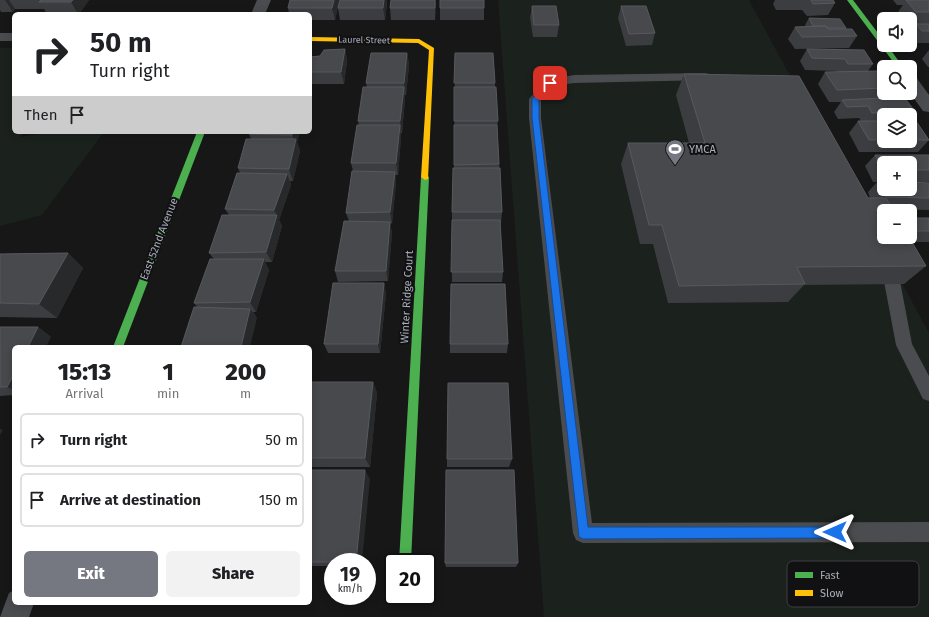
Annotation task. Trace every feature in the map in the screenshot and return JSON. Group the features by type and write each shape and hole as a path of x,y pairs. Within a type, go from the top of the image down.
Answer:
{"street":[{"path":"259,12 264,0"},
{"path":"850,0 895,60"},
{"path":"0,37 12,37"},
{"name":"Laurel Street","path":"312,39 419,41"},
{"name":"Winter Ridge Court","path":"405,553 432,49 419,41"},
{"path":"917,90 928,103"},
{"name":"East 52nd Avenue","path":"119,345 200,134"},
{"path":"14,617 18,605"}],"lane":[{"path":"722,77 574,79 550,83 535,99 535,118 583,533 929,532"},
{"path":"877,248 891,276 904,345 929,392"}],"shaded area":[{"name":"YMCA","path":"498,0 749,0 877,237 877,244 881,244 929,333 929,617 544,617"},
{"path":"0,48 12,48 12,134 23,134 21,137 37,134 103,134 42,215 0,226"}],"building":[{"path":"41,0 73,0 71,2 39,2"},
{"path":"290,0 334,0 332,8 288,8"},
{"path":"340,0 384,0 383,8 338,8"},
{"path":"391,0 435,0 435,8 390,8"},
{"path":"440,0 484,0 484,8 440,8"},
{"path":"811,0 833,0 835,3 813,4"},
{"path":"906,0 929,0 929,12 916,12"},
{"path":"532,6 556,6 559,25 534,25"},
{"path":"621,6 646,6 655,33 629,34"},
{"path":"809,18 840,19 846,28 813,26"},
{"path":"917,24 929,24 929,31 922,31"},
{"path":"826,26 828,29 852,29 857,36 802,37 795,27"},
{"path":"345,49 341,72 312,72 312,57 320,56 324,50"},
{"path":"807,49 864,50 873,64 848,64 845,59 812,58"},
{"path":"371,53 407,53 404,83 366,83"},
{"path":"455,53 493,53 495,83 454,83"},
{"path":"877,71 877,88 837,90 825,72"},
{"path":"684,74 799,76 868,198 886,198 890,204 877,204 877,244 913,244 926,266 797,267 805,284 679,286 662,225 649,225 628,143 705,143"},
{"path":"363,87 404,87 400,121 358,121"},
{"path":"454,87 496,87 498,121 454,121"},
{"path":"877,98 877,100 906,100 912,108 877,108 877,113 872,113 868,106 847,107 842,100"},
{"path":"858,121 877,121 877,140 869,140"},
{"path":"917,122 929,140 917,140"},
{"path":"357,125 400,125 396,163 351,163"},
{"path":"454,125 497,125 499,164 454,165"},
{"path":"249,134 292,134 292,135"},
{"path":"246,139 296,139 289,169 238,168"},
{"path":"875,155 929,155 929,170 917,170 917,156 877,156 877,158"},
{"path":"453,168 500,168 502,212 452,212"},
{"path":"352,171 395,172 390,212 346,213"},
{"path":"237,173 287,174 274,210 225,209"},
{"path":"917,182 929,183 929,198 886,197 917,196"},
{"path":"222,215 277,215 266,252 209,253"},
{"path":"917,218 929,218 929,231 917,231"},
{"path":"452,220 500,220 503,272 451,272"},
{"path":"344,221 390,222 386,271 335,271"},
{"path":"68,253 39,304 0,303 0,254"},
{"path":"210,259 264,259 250,302 194,303"},
{"path":"333,283 384,283 378,344 324,344"},
{"path":"451,284 505,284 508,344 450,344"},
{"path":"194,307 250,309 241,345 182,345"},
{"path":"0,327 38,327 29,345 12,345 12,378 7,387 0,387"},
{"path":"312,382 373,382 365,458 312,458"},
{"path":"448,383 508,383 512,459 447,459"},
{"path":"312,470 365,470 357,553 324,553 324,562 312,562"},
{"path":"446,470 514,470 518,563 445,563"}],"traffic: fast":[{"path":"850,0 895,60"},
{"path":"119,345 200,134"},
{"path":"405,553 425,177"}],"traffic: slow":[{"path":"312,39 419,41 432,49 425,177"}],"place":[{"name":"YMCA","path":"675,166"}],"route":[{"path":"550,83 535,99 535,118 583,533 835,532"}]}
